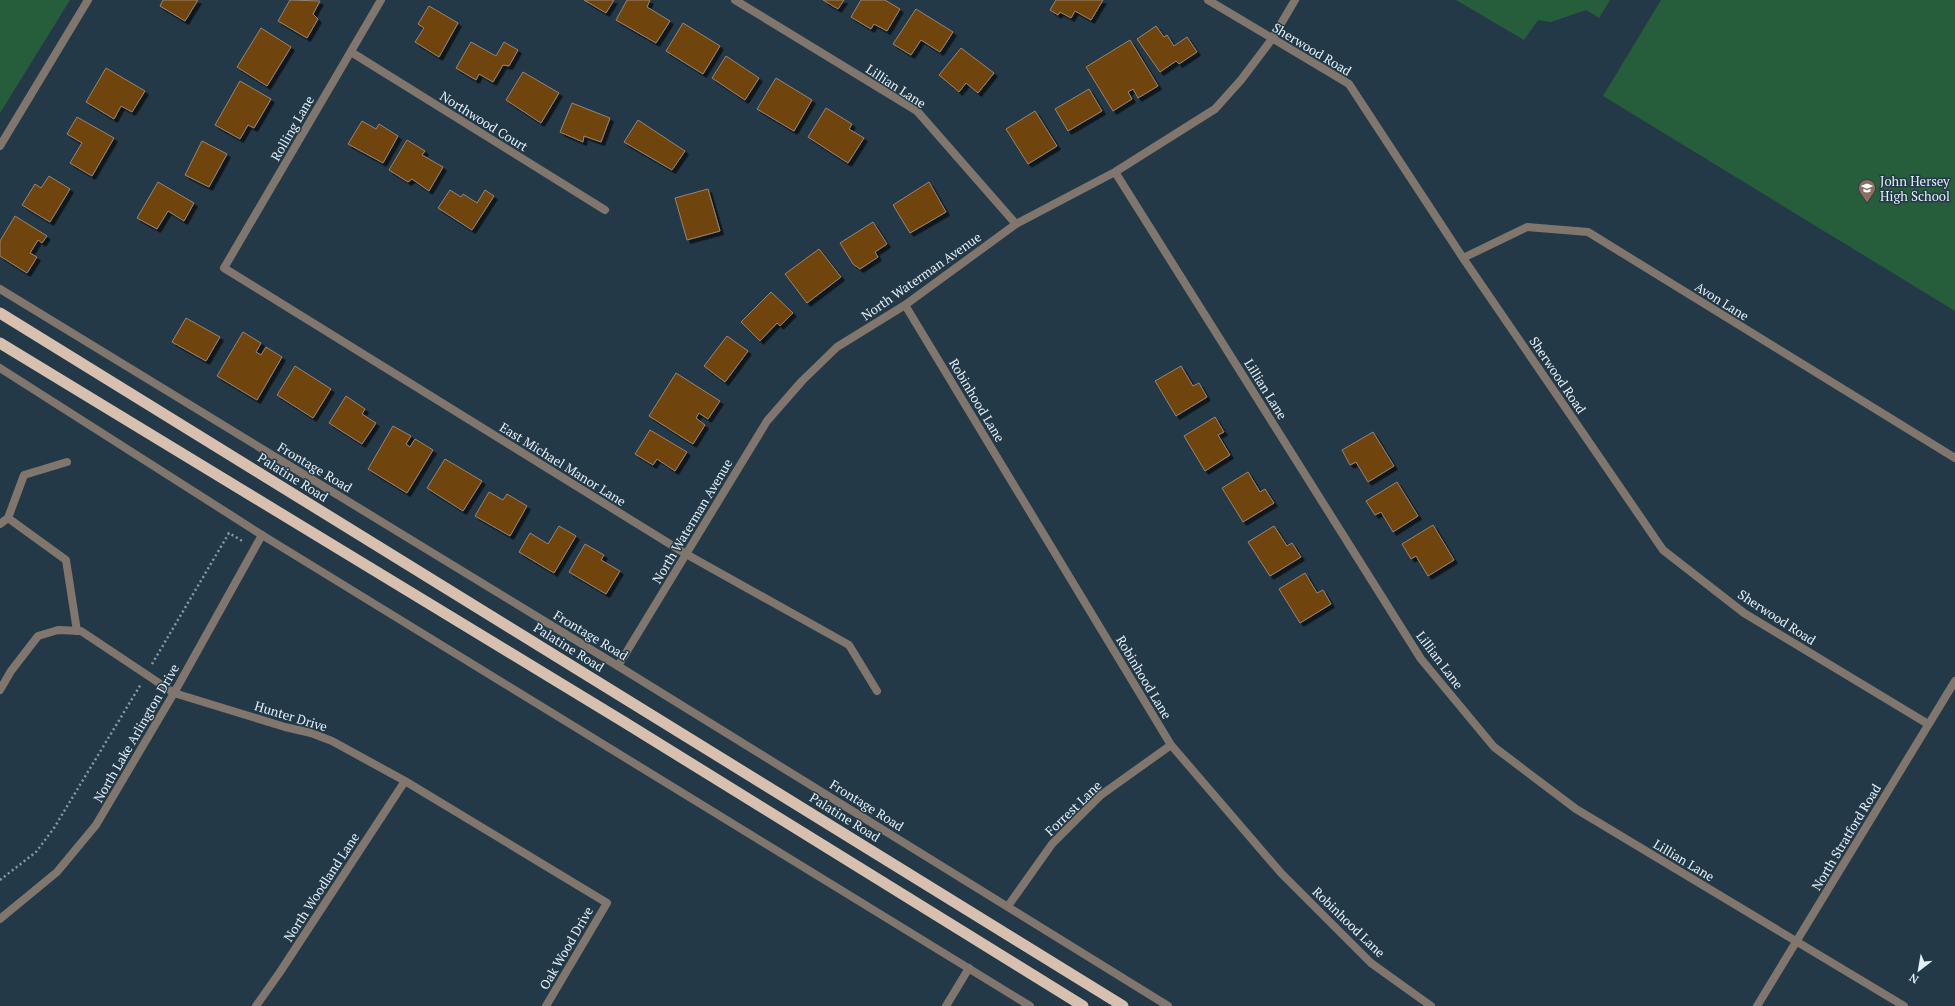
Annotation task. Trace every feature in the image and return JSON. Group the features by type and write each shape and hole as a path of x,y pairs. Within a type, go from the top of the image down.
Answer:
{"highway":[{"name":"Palatine Road","path":"0,312 38,337 1123,1006"},
{"path":"0,343 624,722 1083,1006"}],"street":[{"path":"0,146 88,0"},
{"name":"Rolling Lane","path":"224,268 381,0"},
{"name":"Lillian Lane","path":"735,0 917,111 1016,224"},
{"name":"Sherwood Road","path":"1208,0 1349,84 1463,258 1663,550 1744,613 1928,724"},
{"name":"North Waterman Avenue","path":"618,666 767,421 802,381 837,347 905,305 1016,224 1115,172 1215,108 1241,80 1272,39 1295,0"},
{"name":"Northwood Court","path":"350,52 605,210"},
{"name":"Lillian Lane","path":"1115,172 1421,659 1494,747 1576,809 1904,1006"},
{"name":"Avon Lane","path":"1463,258 1527,227 1588,232 1955,458"},
{"name":"East Michael Manor Lane","path":"224,268 686,554 849,645 877,691"},
{"name":"Frontage Road","path":"0,289 618,666 1168,1006"},
{"name":"Robinhood Lane","path":"905,305 1171,745 1281,873 1371,963 1431,1006"},
{"path":"0,368 262,535 1030,1006"},
{"path":"0,524 8,518 24,475 67,462"},
{"path":"8,518 66,560 77,631"},
{"name":"North Lake Arlington Drive","path":"0,919 57,872 96,825 174,693 262,535"},
{"name":"Hunter Drive","path":"0,690 11,671 38,636 58,630 81,631 174,693 285,727 311,733 332,741 404,781 607,903"},
{"name":"North Stratford Road","path":"1757,1006 1955,681"},
{"name":"Forrest Lane","path":"1008,906 1052,844 1101,795 1171,745"},
{"name":"North Woodland Lane","path":"256,1006 280,972 404,781"},
{"name":"Oak Wood Drive","path":"546,1006 607,903"},
{"path":"946,1006 969,968"}],"path":[{"path":"0,880 36,852 54,828 230,533 254,548"}],"green space":[{"path":"0,0 70,0 0,113"},
{"path":"1456,0 1610,0 1599,18 1586,10 1551,22 1538,20 1524,40"},
{"name":"John Hersey High School","path":"1661,0 1955,0 1955,311 1603,96"}],"building":[{"path":"163,0 198,0 185,21 160,6"},
{"path":"290,0 320,1 313,14 318,19 307,38 278,21"},
{"path":"584,0 614,0 606,13"},
{"path":"627,0 650,0 647,7 670,21 656,43 616,20"},
{"path":"823,0 844,0 838,9"},
{"path":"861,0 885,0 900,9 887,31 874,24 871,29 851,17"},
{"path":"1056,0 1103,0 1091,20 1075,11 1071,18 1060,12 1058,15 1050,10"},
{"path":"429,6 458,23 439,57 415,42 424,28 418,24"},
{"path":"916,9 953,32 940,52 921,40 911,55 893,44"},
{"path":"683,23 720,46 703,74 666,51"},
{"path":"1156,26 1164,37 1167,35 1174,46 1187,37 1197,52 1179,64 1176,61 1160,72 1137,39"},
{"path":"261,28 291,47 267,86 237,67"},
{"path":"1130,40 1158,86 1138,98 1133,89 1128,92 1132,99 1113,111 1086,67"},
{"path":"471,42 496,56 504,42 518,50 509,66 503,65 493,82 479,74 476,80 456,68"},
{"path":"961,48 994,73 978,93 966,83 959,92 939,75"},
{"path":"726,56 759,78 745,100 712,78"},
{"path":"106,68 145,91 132,112 121,106 114,119 86,102"},
{"path":"523,72 559,93 541,123 506,100"},
{"path":"776,78 812,100 794,131 757,109"},
{"path":"240,81 271,99 254,128 248,125 240,139 215,125"},
{"path":"1089,89 1102,111 1068,131 1055,109"},
{"path":"572,103 610,118 601,142 584,136 583,142 560,132"},
{"path":"826,108 852,124 849,129 864,138 848,163 808,137"},
{"path":"1035,111 1057,146 1028,164 1006,129"},
{"path":"77,117 114,138 92,176 70,163 82,143 67,134"},
{"path":"638,120 685,151 672,170 624,142"},
{"path":"362,121 376,129 379,124 398,136 383,163 348,144"},
{"path":"407,140 425,151 422,155 443,167 429,191 412,179 408,182 389,170"},
{"path":"202,141 227,154 209,187 185,175"},
{"path":"49,176 70,189 50,222 22,205 35,184 41,188"},
{"path":"158,182 194,203 184,221 168,211 157,229 137,218"},
{"path":"929,182 946,212 910,233 893,205"},
{"path":"708,189 720,231 687,240 675,198"},
{"path":"450,190 461,197 463,194 477,203 485,190 494,196 472,230 438,208"},
{"path":"15,216 47,236 42,243 38,240 30,253 37,257 27,273 0,256 0,241"},
{"path":"873,222 887,244 875,252 878,257 860,269 853,264 840,243"},
{"path":"819,249 841,277 807,303 785,274"},
{"path":"771,292 793,313 780,326 777,323 760,341 741,322"},
{"path":"186,318 220,337 206,361 172,342"},
{"path":"243,332 261,343 256,352 261,355 266,347 282,357 257,400 217,376"},
{"path":"727,336 748,351 725,382 704,366"},
{"path":"295,366 331,389 313,418 277,395"},
{"path":"1181,366 1193,386 1199,383 1207,397 1176,416 1155,381"},
{"path":"676,373 720,401 708,419 699,413 696,418 705,425 693,444 649,416"},
{"path":"346,396 365,409 362,414 376,423 362,444 329,423"},
{"path":"1215,417 1224,432 1218,435 1230,455 1205,471 1184,436"},
{"path":"393,426 411,436 406,444 410,447 415,439 433,450 407,493 368,469"},
{"path":"650,430 687,452 675,471 657,459 653,465 635,454"},
{"path":"1373,432 1394,466 1368,482 1356,462 1350,465 1342,450"},
{"path":"445,459 482,481 463,511 427,488"},
{"path":"1248,472 1260,492 1265,489 1274,503 1243,522 1222,488"},
{"path":"1397,482 1418,516 1393,532 1381,512 1375,515 1366,501"},
{"path":"489,492 503,500 507,494 527,506 510,536 475,516"},
{"path":"1433,525 1454,560 1428,576 1416,556 1411,559 1402,544"},
{"path":"559,526 576,536 554,573 519,552 530,533 548,544"},
{"path":"1274,526 1287,546 1292,543 1301,557 1270,576 1248,542"},
{"path":"585,544 604,555 601,560 620,571 606,594 569,572"},
{"path":"1305,573 1317,593 1323,590 1331,604 1300,623 1279,589"}],"place":[{"name":"John Hersey High School","path":"1867,203"}]}
